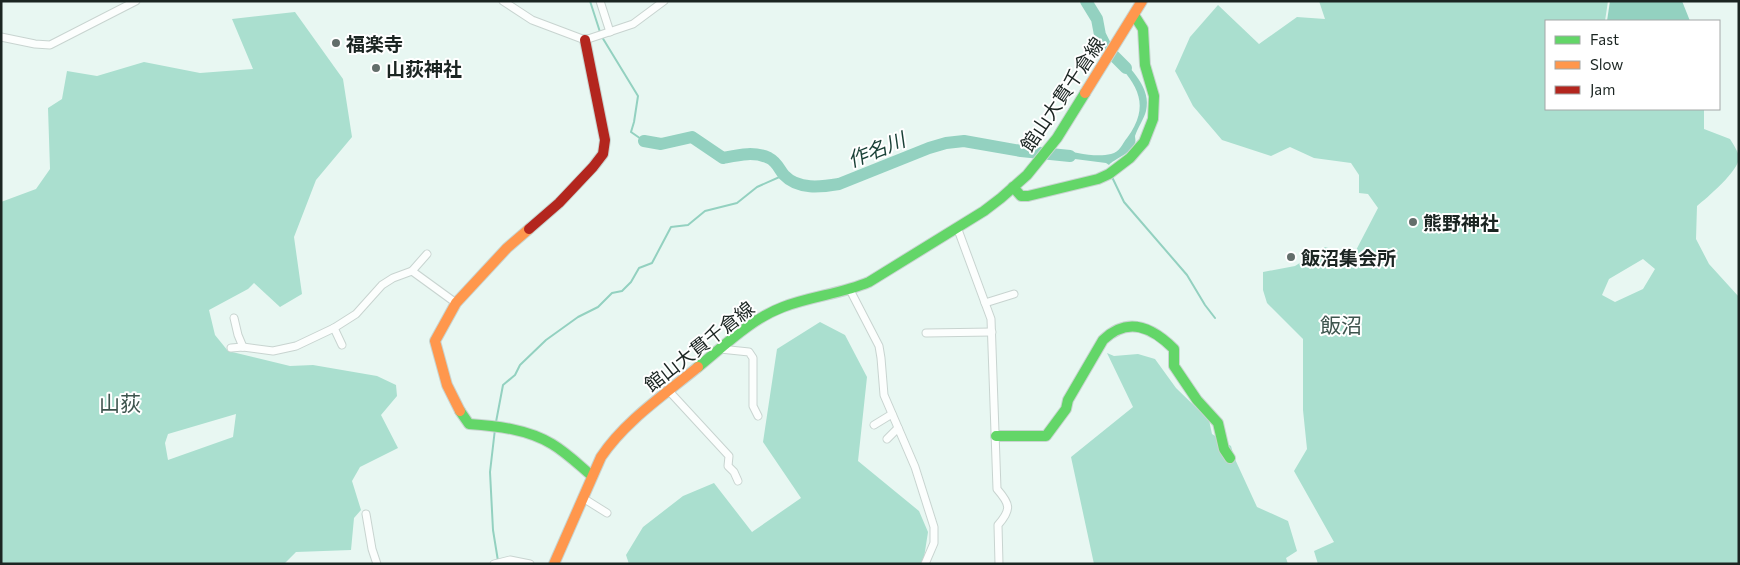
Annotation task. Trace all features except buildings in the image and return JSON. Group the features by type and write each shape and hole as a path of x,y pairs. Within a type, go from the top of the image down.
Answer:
{"main road":[{"name":"館山大貫千倉線","path":"554,564 601,456 615,438 636,418 750,326 784,307 859,287 957,227 1014,187 1053,143 1107,60 1142,1"},
{"path":"1014,187 1021,196 1028,196 1098,179 1110,173 1130,158 1144,142 1151,127 1154,114 1154,96 1143,51 1144,29 1134,15"},
{"path":"589,39 605,140 603,154 564,198 507,248 456,303 435,342 440,365 460,413 469,424 489,425 543,439 554,445 592,476"},
{"path":"996,436 1046,436 1066,409 1068,400 1109,332 1132,325 1159,335 1174,348 1174,366 1197,400 1218,423 1223,448 1230,458"}],"street":[{"path":"1,37 35,44 50,44 136,1"},
{"path":"503,1 532,20 589,39 633,24 664,1"},
{"path":"600,1 608,33"},
{"path":"957,227 991,320 997,489 1009,506 1005,516 998,524 999,564"},
{"path":"231,348 243,347 273,351 296,346 334,328 356,314 382,285 393,278 412,271 427,254"},
{"path":"412,271 456,303"},
{"path":"850,290 879,346 882,358 884,395 915,467 934,527 934,542 925,564"},
{"path":"985,303 1014,294"},
{"path":"234,318 243,347"},
{"path":"334,328 342,345"},
{"path":"926,333 992,332"},
{"path":"720,349 750,352 753,358 753,406 758,416"},
{"path":"670,391 729,456 728,466 734,472 738,481"},
{"path":"874,425 892,414"},
{"path":"887,439 898,428"},
{"path":"583,498 607,513"},
{"path":"366,514 372,549 377,564"},
{"path":"494,564 504,560 530,564"}],"shaded area":[{"path":"1319,1 1608,1 1605,20 1545,20 1545,110 1704,110 1704,129 1730,139 1739,157 1738,163 1729,176 1697,206 1696,239 1709,264 1739,297 1739,564 1318,564 1314,551 1334,542 1294,471 1307,449 1303,410 1303,339 1267,303 1263,290 1263,272 1295,266 1325,247 1353,256 1378,208 1368,194 1359,193 1359,175 1351,163 1314,158 1290,147 1271,156 1222,140 1193,106 1175,71 1190,37 1218,5 1259,44 1297,17 1325,19","holes":["1643,259 1655,269 1643,289 1615,302 1602,295 1609,279"]},
{"path":"1610,1 1682,1 1690,20 1607,20"},
{"path":"295,12 343,79 352,137 316,180 294,237 302,294 280,307 254,283 248,289 209,310 215,335 228,351 290,366 313,365 377,376 396,385 397,396 381,415 398,448 360,467 352,481 361,510 354,518 351,550 296,552 284,564 1,564 1,202 36,189 50,169 48,108 62,99 67,71 97,76 144,62 200,73 253,69 232,19","holes":["236,414 233,437 168,460 165,443 168,434"]},
{"path":"1118,54 1139,80 1146,94 1146,111 1135,136 1133,147 1109,165 1067,158 1063,160 1050,158 1057,149 1091,155 1111,154 1119,150 1127,138 1134,126 1140,106 1135,87 1130,78 1114,60"},
{"path":"820,322 845,335 867,377 858,461 919,511 928,532 923,564 629,564 626,555 643,527 683,496 714,483 752,532 801,498 763,442 777,349"},
{"path":"1107,353 1114,356 1138,354 1155,359 1176,388 1209,420 1212,434 1231,446 1234,457 1257,507 1288,521 1297,551 1286,558 1288,564 1094,564 1071,457 1133,407"}],"waterway":[{"name":"作名川","path":"590,1 600,32"},
{"name":"作名川","path":"1086,1 1097,19 1100,35 1107,49 1126,68"},
{"name":"作名川","path":"602,37 638,96 631,132 644,141"},
{"name":"作名川","path":"644,141 661,144 692,137 723,158 746,154 763,156 774,162 790,180 810,186 839,184 946,143 964,141 1021,151 1070,156"},
{"path":"496,422 503,385 515,375 520,365 546,340 578,317 598,307 612,293 622,291 631,282 639,268 652,263 671,227 688,225 705,211 737,203 757,187 784,175"},
{"path":"1112,177 1124,202 1187,275 1215,318"},
{"path":"495,429 490,472 493,530 498,561"}],"traffic: fast":[{"path":"1013,187 1021,196 1028,196 1098,179 1109,174 1130,158 1144,142 1153,119 1154,96 1145,65 1143,29 1134,15"},
{"path":"698,367 760,318 794,303 869,282 984,211 1027,175 1057,138 1085,93"},
{"path":"996,436 1046,436 1066,409 1068,400 1103,340 1112,333 1131,326 1148,330 1166,341 1174,349 1174,366 1197,400 1218,423 1224,449 1230,458"},
{"path":"460,411 469,424 512,429 542,439 563,451 592,476"}],"traffic: slow":[{"path":"1085,93 1142,1"},
{"path":"460,411 447,385 435,341 456,303 507,248 529,229"},
{"path":"554,564 601,457 633,420 698,367"}],"traffic: jam":[{"path":"529,229 559,203 603,154 605,140 585,40"}],"place":[{"name":"福楽寺","path":"336,43"},
{"name":"山荻神社","path":"376,68"},
{"name":"熊野神社","path":"1413,222"},
{"name":"飯沼集会所","path":"1291,257"}],"district":[{"name":"飯沼","path":"1341,324"},
{"name":"山荻","path":"120,402"}]}
